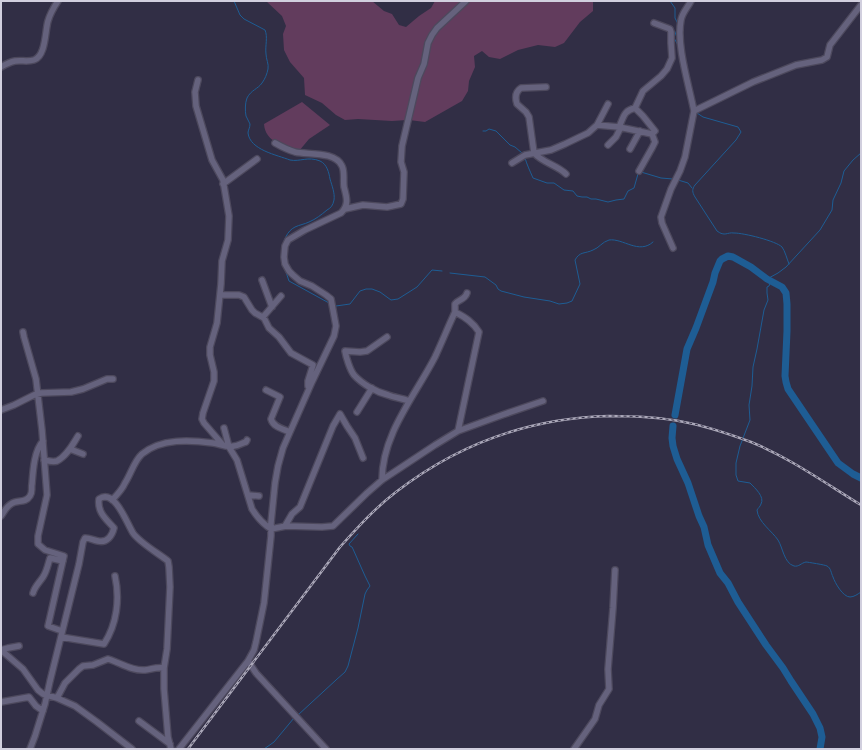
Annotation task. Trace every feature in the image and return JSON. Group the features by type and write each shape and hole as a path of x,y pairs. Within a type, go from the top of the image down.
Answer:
{"street":[{"path":"1,67 10,62 31,61 40,56 48,20 58,1"},
{"path":"179,749 248,661 254,650 264,603 275,483 278,466 283,448 307,392 334,336 336,326 331,300 326,295 312,286 300,281 293,275 286,264 284,251 285,246 292,236 341,213 345,209 363,205 387,207 401,204 403,199 404,172 400,162 402,146 418,78 425,60 428,44 437,28 466,1"},
{"path":"673,248 661,220 669,195 685,157 694,111 683,63 680,31 681,18 691,1"},
{"path":"694,111 753,82 796,65 822,60 827,57 830,45 861,5"},
{"path":"608,145 616,137 626,111 635,108 643,91 667,69 672,58 672,32 670,29 654,23"},
{"path":"198,80 195,92 196,106 212,160 223,180 229,216 228,240 222,261 217,323 210,347 214,382 202,419 237,460 252,509 256,515 271,529"},
{"path":"546,87 521,88 516,94 517,104 529,117 534,153 566,174"},
{"path":"512,163 525,155 551,150 588,133 597,125 608,104"},
{"path":"635,108 655,131 652,134 655,142 638,171"},
{"path":"597,125 620,127 652,134"},
{"path":"630,150 640,131"},
{"path":"275,143 289,150 328,156 340,162 344,172 343,184 346,205 345,209"},
{"path":"223,184 257,159"},
{"path":"262,280 272,307"},
{"path":"382,480 383,463 397,424 435,357 455,312 455,304 463,299 467,293"},
{"path":"220,295 239,295 244,297 255,314 264,318 269,328 291,353 313,365 308,381 307,392"},
{"path":"263,317 281,296"},
{"path":"455,312 474,324 479,332 458,431"},
{"path":"23,332 36,379 47,495 38,536 38,544 46,550 64,556 48,626 62,631"},
{"path":"387,337 366,351 345,351 349,366 353,374 372,388 390,396 403,398 409,401"},
{"path":"1,410 34,395 71,392 83,389 107,379 113,379"},
{"path":"357,412 372,388"},
{"path":"266,390 280,397 271,419 272,424 290,432"},
{"path":"271,529 285,526 333,526 367,492 435,444 458,431 543,402"},
{"path":"285,526 292,514 300,507 325,443 340,414 355,438 363,458"},
{"path":"224,428 226,446"},
{"path":"44,460 52,462 57,460 70,449 78,436"},
{"path":"112,500 126,483 137,461 142,455 156,446 170,442 184,441 234,446 246,442 247,440"},
{"path":"1,516 10,504 23,501 30,496 32,492 31,486 37,452 40,444 43,442"},
{"path":"70,449 83,454"},
{"path":"248,495 259,496"},
{"path":"30,749 47,696 84,538 105,541 109,538 114,528 98,507 99,499 104,497 112,500 119,506 133,533 168,561 170,587 167,649 164,668 170,746"},
{"path":"33,593 43,577 50,558 63,561"},
{"path":"574,749 595,719 599,705 609,689 608,669 615,570"},
{"path":"61,637 104,644 114,622 117,608 117,586 115,576"},
{"path":"1,650 19,646"},
{"path":"1,650 23,669 38,690 43,694 69,703 132,749"},
{"path":"57,698 65,683 83,666 93,665 108,659 132,669 145,670 154,667 164,668"},
{"path":"248,661 256,673 326,749"},
{"path":"1,702 29,697 36,706 43,711"},
{"path":"139,721 170,746"}],"shaded area":[{"path":"266,1 372,1 384,11 392,14 399,25 406,27 431,8 435,1 464,1 434,30 423,62 407,120 392,121 358,119 345,120 336,115 322,103 305,95 304,78 290,62 284,50 283,34 286,26 282,16"},
{"path":"468,1 593,1 593,11 580,22 564,43 555,47 538,45 518,50 500,59 489,57 482,51 474,56 475,67 469,81 468,91 462,101 425,122 409,120 428,48 437,29"},
{"path":"302,102 330,125 309,139 299,151 282,145 272,139 265,130 264,124"}],"waterway":[{"path":"234,1 240,15 244,19 265,30 266,36 267,73 262,83 259,87 252,91 246,102 245,109 246,116 250,124 248,133 250,139 259,148 290,160 312,159 322,162 326,166 334,192 334,200 331,207 314,220 292,229 286,236 282,248"},
{"path":"670,1 675,8 675,18 678,24"},
{"path":"677,29 674,38 678,45"},
{"path":"680,59 682,68"},
{"path":"697,113 703,117 738,127 741,132 736,140 695,185 693,188 693,194 717,231 724,234 739,233 767,240 779,245 782,247 789,264"},
{"path":"483,131 489,129 496,131 510,145 522,153"},
{"path":"767,279 786,267 820,230 832,210 833,200 841,183 844,171 861,153"},
{"path":"525,158 533,178 547,183 554,183 564,190 573,191 577,196 608,202 624,199 628,191 634,188 638,174"},
{"path":"641,172 661,178 673,179"},
{"path":"678,180 688,183 692,188"},
{"path":"450,273 485,277 496,285 501,291 524,297 559,304 567,303 572,301 580,284 575,260 579,255 595,249 609,240 620,241 637,247 648,246 653,242"},
{"path":"675,415 687,349 720,261 728,256 733,257 782,287 786,293 787,331 785,376 788,389 838,463 861,478"},
{"path":"285,269 289,281 329,303"},
{"path":"336,306 350,304 360,291 366,289 372,289 380,292 391,300 398,299 417,287 432,270 442,271"},
{"path":"771,281 767,287 768,300 764,310 753,367 749,405 750,420 740,446 736,463 736,475 738,481 750,483 762,498 760,506 757,510 758,514 778,540 788,562 794,566 806,562 826,566 829,568 837,586 845,595 851,597 861,592"},
{"path":"673,426 672,438 677,459 688,483 704,527 708,545 720,573 728,583 738,602 766,645 813,714 820,728 822,737 820,749"},
{"path":"298,715 345,672 348,666 365,594 370,586 353,549 349,544 358,534"},
{"path":"264,749 274,742 294,718"}],"railway":[{"path":"188,749 340,547 366,518 396,492 444,460 470,447 496,437 523,428 580,418 609,416 637,417 684,422 718,430 765,448 807,471 861,505"}]}
